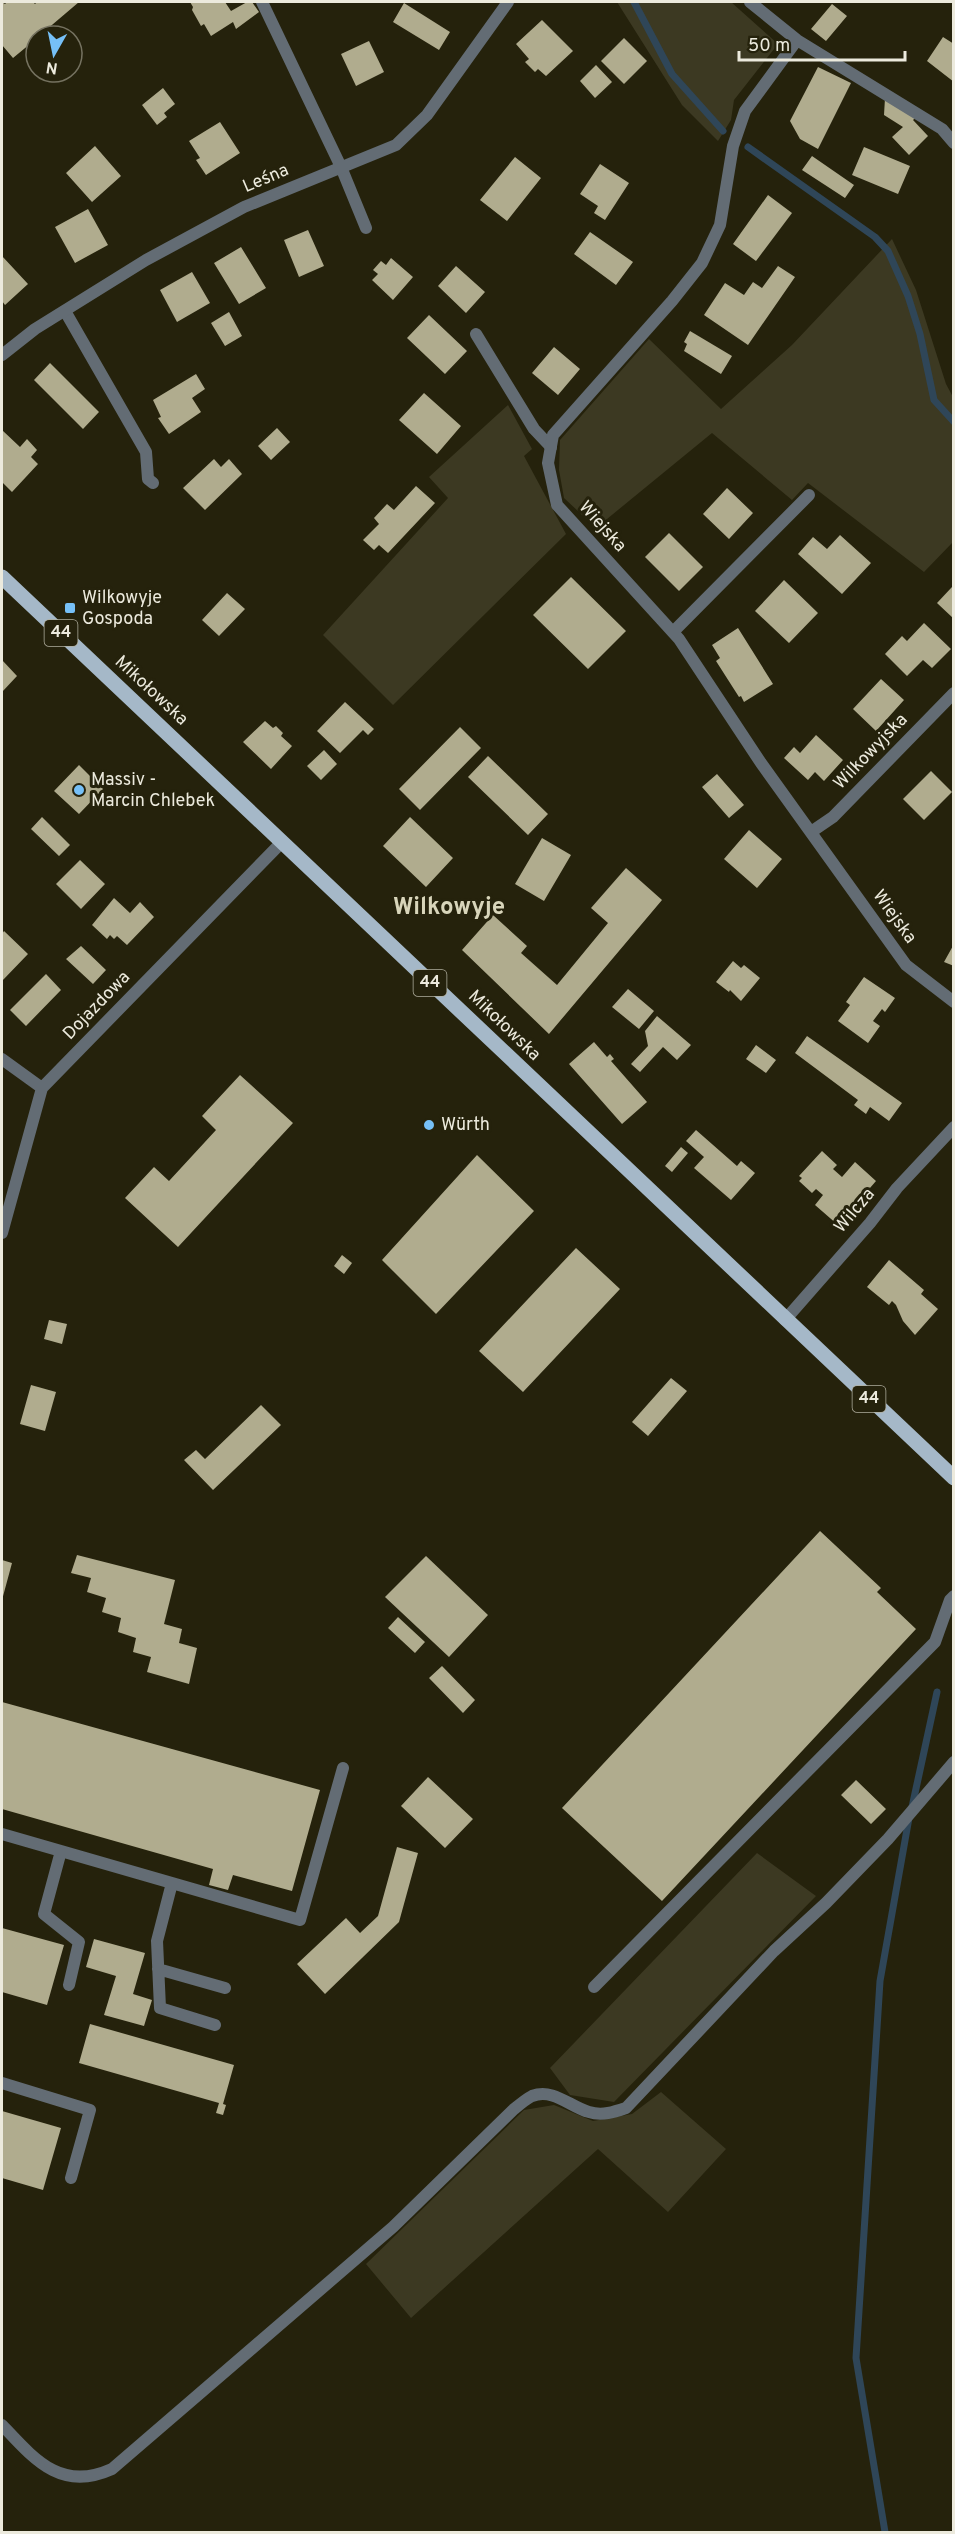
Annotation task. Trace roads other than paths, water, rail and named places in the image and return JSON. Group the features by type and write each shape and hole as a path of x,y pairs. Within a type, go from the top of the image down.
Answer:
{"main road":[{"name":"Mikołowska","path":"2,577 954,1478"}],"street":[{"path":"262,2 341,167 366,228"},
{"name":"Leśna","path":"2,355 64,311 146,260 244,207 396,145 428,115 508,2"},
{"path":"750,2 797,40 942,129 954,143"},
{"name":"Wiejska","path":"797,40 745,111 733,146 720,225 702,263 672,301 553,435 548,463 557,505 673,632 906,965 954,1002"},
{"path":"64,311 146,452 148,479 153,483"},
{"path":"476,334 534,429 551,447"},
{"path":"673,632 809,495"},
{"name":"Wilkowyjska","path":"811,832 833,817 954,693"},
{"name":"Dojazdowa","path":"2,1233 42,1088 282,842"},
{"path":"2,1059 42,1088"},
{"name":"Wilcza","path":"785,1320 870,1223 897,1188 954,1126"},
{"path":"594,1986 934,1642 950,1600 954,1596"},
{"path":"2,2425 27,2452 59,2474 77,2478 96,2476 112,2469 393,2227 513,2110 532,2096 555,2096 575,2108 592,2113 609,2113 626,2108 766,1959 826,1903 954,1762"},
{"path":"2,1834 300,1920 343,1768"},
{"path":"61,1851 44,1914 79,1942 69,1985"},
{"path":"172,1883 156,1941 160,2008 214,2025"},
{"path":"158,1969 225,1988"},
{"path":"2,2084 90,2110 71,2178"}],"waterway":[{"path":"634,2 672,74 723,131"},
{"path":"748,147 875,237 888,251 908,296 920,334 934,400 954,422"},
{"path":"912,1807 937,1692"},
{"path":"885,2532 856,2358 880,1981 909,1818"}],"place":[{"name":"Wilkowyje Gospoda","path":"70,608"},
{"name":"Massiv - Marcin Chlebek","path":"79,790"},
{"name":"Würth","path":"429,1125"}],"district":[{"name":"Wilkowyje","path":"449,908"}]}
